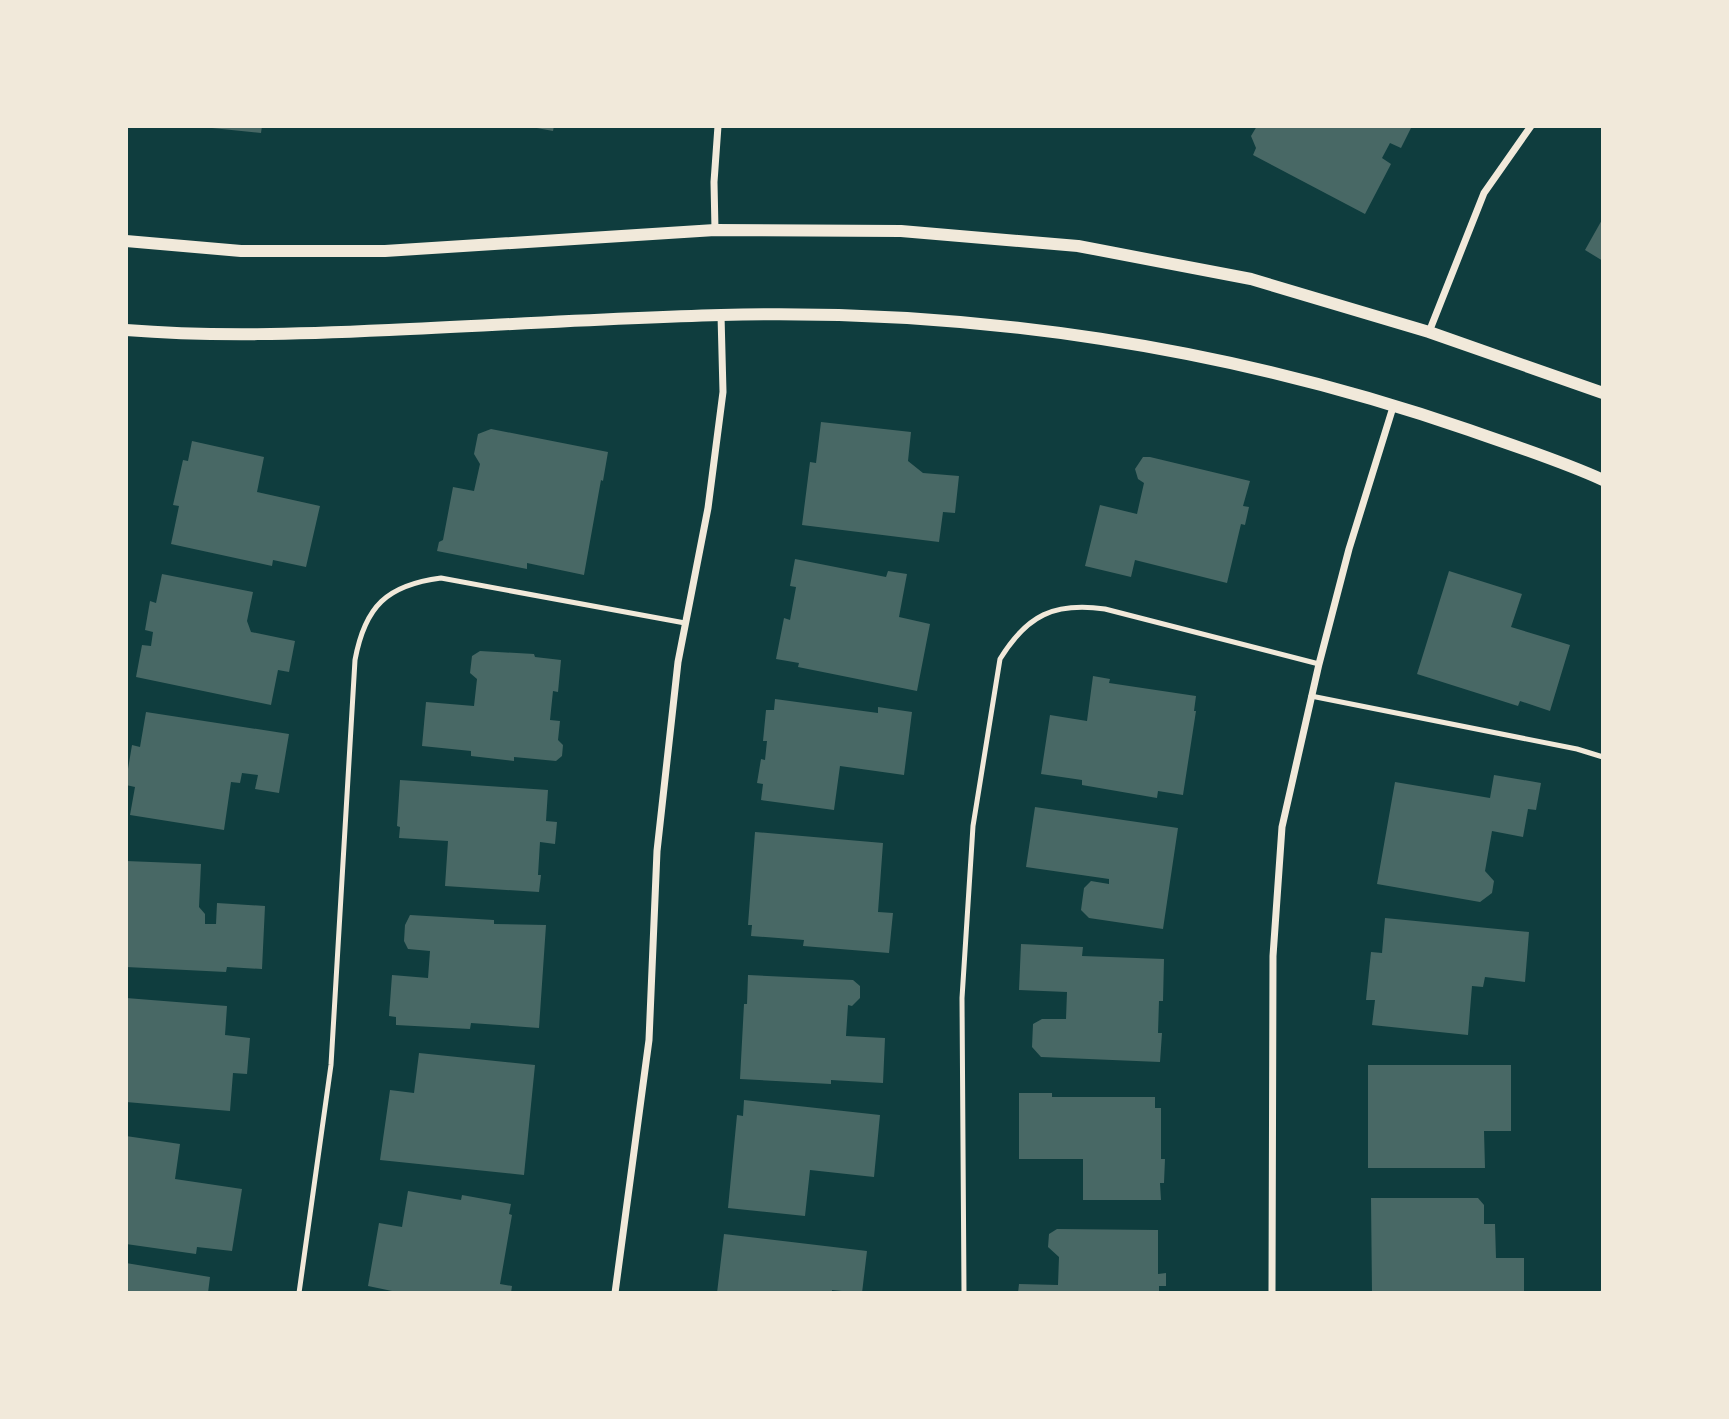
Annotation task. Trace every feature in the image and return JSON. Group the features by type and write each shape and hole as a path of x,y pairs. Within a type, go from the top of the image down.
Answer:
{"street":[{"path":"715,230 718,126"},
{"path":"1429,331 1484,193 1531,126"},
{"path":"126,241 241,251 386,251 715,230 901,231 1079,246 1251,279 1429,331 1603,393"},
{"path":"126,330 255,336 721,315 814,314 906,317 1067,333 1228,361 1394,404 1572,466 1603,480"},
{"path":"615,1293 649,1040 657,851 678,662 708,508 723,392 721,315"},
{"path":"1272,1293 1273,956 1282,827 1311,696 1349,549 1394,404"}],"lane":[{"path":"299,1293 331,1065 355,660 360,634 372,611 391,592 415,581 441,578 685,623"},
{"path":"964,1293 962,998 973,826 1000,659 1013,637 1032,620 1055,609 1079,605 1105,609 1319,664"},
{"path":"1311,696 1577,749 1603,757"}],"building":[{"path":"212,126 262,126 261,133"},
{"path":"526,126 554,126 553,131"},
{"path":"1257,126 1412,126 1401,148 1390,143 1382,158 1391,164 1365,214 1253,155 1256,148 1251,136"},
{"path":"1603,218 1603,261 1585,250"},
{"path":"821,422 911,432 908,461 923,473 959,476 955,513 943,512 939,542 802,525 810,462 816,463"},
{"path":"491,429 608,452 584,575 527,563 527,569 437,551 439,542 443,540 453,487 474,491 480,464 474,454 478,434"},
{"path":"192,441 264,457 257,492 320,506 306,567 273,560 272,566 171,544 179,506 173,505 183,460 188,461"},
{"path":"1143,457 1250,481 1243,506 1249,507 1245,525 1241,524 1227,583 1135,560 1131,577 1085,566 1100,505 1137,514 1144,483 1138,479 1135,469"},
{"path":"795,559 886,577 888,571 907,574 899,617 930,624 917,691 798,667 799,663 776,659 784,618 790,620 796,587 790,586"},
{"path":"1449,571 1522,594 1511,627 1570,645 1550,711 1520,701 1518,706 1417,674"},
{"path":"162,574 253,592 247,621 251,632 295,641 289,672 278,670 271,705 136,677 142,645 151,646 153,632 145,630 150,601 156,603"},
{"path":"480,651 534,654 535,657 561,660 558,692 553,691 550,720 560,721 558,740 563,745 562,756 556,761 514,757 514,761 471,756 471,751 422,746 426,702 474,706 477,679 470,673 472,656"},
{"path":"1093,676 1110,679 1109,683 1196,696 1183,795 1158,791 1157,798 1082,785 1082,780 1041,774 1050,715 1087,721"},
{"path":"775,699 878,713 878,707 912,712 904,775 840,766 834,810 761,800 763,784 757,783 761,759 765,760 767,741 763,741 766,710 774,710"},
{"path":"146,712 289,734 279,793 255,789 258,775 242,773 240,783 231,782 224,830 130,815 135,787 126,785 126,781 132,745 140,747"},
{"path":"1494,775 1541,783 1536,810 1528,809 1523,837 1492,831 1485,871 1494,881 1492,893 1480,902 1377,884 1395,782 1490,798"},
{"path":"400,780 548,790 546,821 557,822 555,844 540,842 539,892 445,886 448,841 399,838 400,827 397,826"},
{"path":"1035,807 1178,828 1163,929 1089,918 1081,910 1084,888 1091,881 1109,884 1109,879 1026,867"},
{"path":"755,832 883,843 878,912 893,913 889,953 803,946 804,940 751,936 752,925 748,925"},
{"path":"126,861 201,864 199,907 205,914 205,924 216,924 217,903 265,906 262,969 227,967 226,972 126,967"},
{"path":"410,915 494,920 494,924 546,925 539,1028 471,1023 470,1029 396,1025 396,1017 389,1016 392,975 428,978 430,951 408,949 404,941 405,925"},
{"path":"1385,918 1529,932 1525,982 1485,977 1483,987 1472,986 1468,1035 1372,1025 1375,1000 1366,1000 1371,952 1382,953"},
{"path":"1021,944 1083,947 1082,956 1164,959 1163,1001 1159,1001 1158,1033 1162,1033 1160,1062 1041,1057 1032,1047 1033,1024 1042,1019 1066,1019 1067,992 1019,990"},
{"path":"748,975 853,980 860,986 860,998 852,1006 848,1005 846,1036 885,1038 883,1083 831,1080 831,1084 740,1079"},
{"path":"126,998 227,1006 225,1035 250,1038 247,1074 233,1073 230,1111 126,1102"},
{"path":"419,1053 535,1065 524,1175 380,1160 390,1090 414,1093"},
{"path":"1368,1065 1511,1065 1511,1131 1484,1131 1485,1168 1368,1168"},
{"path":"1019,1093 1052,1093 1052,1097 1155,1097 1155,1108 1161,1108 1161,1159 1165,1159 1164,1183 1160,1183 1161,1200 1083,1200 1083,1159 1019,1159"},
{"path":"744,1100 880,1115 874,1177 810,1170 805,1216 728,1208 737,1115 743,1116"},
{"path":"126,1136 180,1144 175,1179 242,1189 232,1251 197,1247 196,1254 126,1244"},
{"path":"408,1191 461,1200 462,1195 511,1204 509,1214 512,1215 500,1284 512,1286 511,1293 392,1293 368,1286 379,1223 402,1227"},
{"path":"1371,1198 1478,1198 1484,1205 1484,1224 1495,1224 1496,1258 1524,1258 1524,1293 1372,1293"},
{"path":"1057,1229 1158,1230 1158,1274 1166,1273 1166,1286 1159,1286 1159,1293 1018,1293 1019,1284 1058,1285 1059,1257 1048,1247 1049,1234"},
{"path":"724,1234 867,1251 862,1293 832,1290 832,1293 717,1293"},
{"path":"126,1263 210,1277 208,1293 126,1293"}]}
